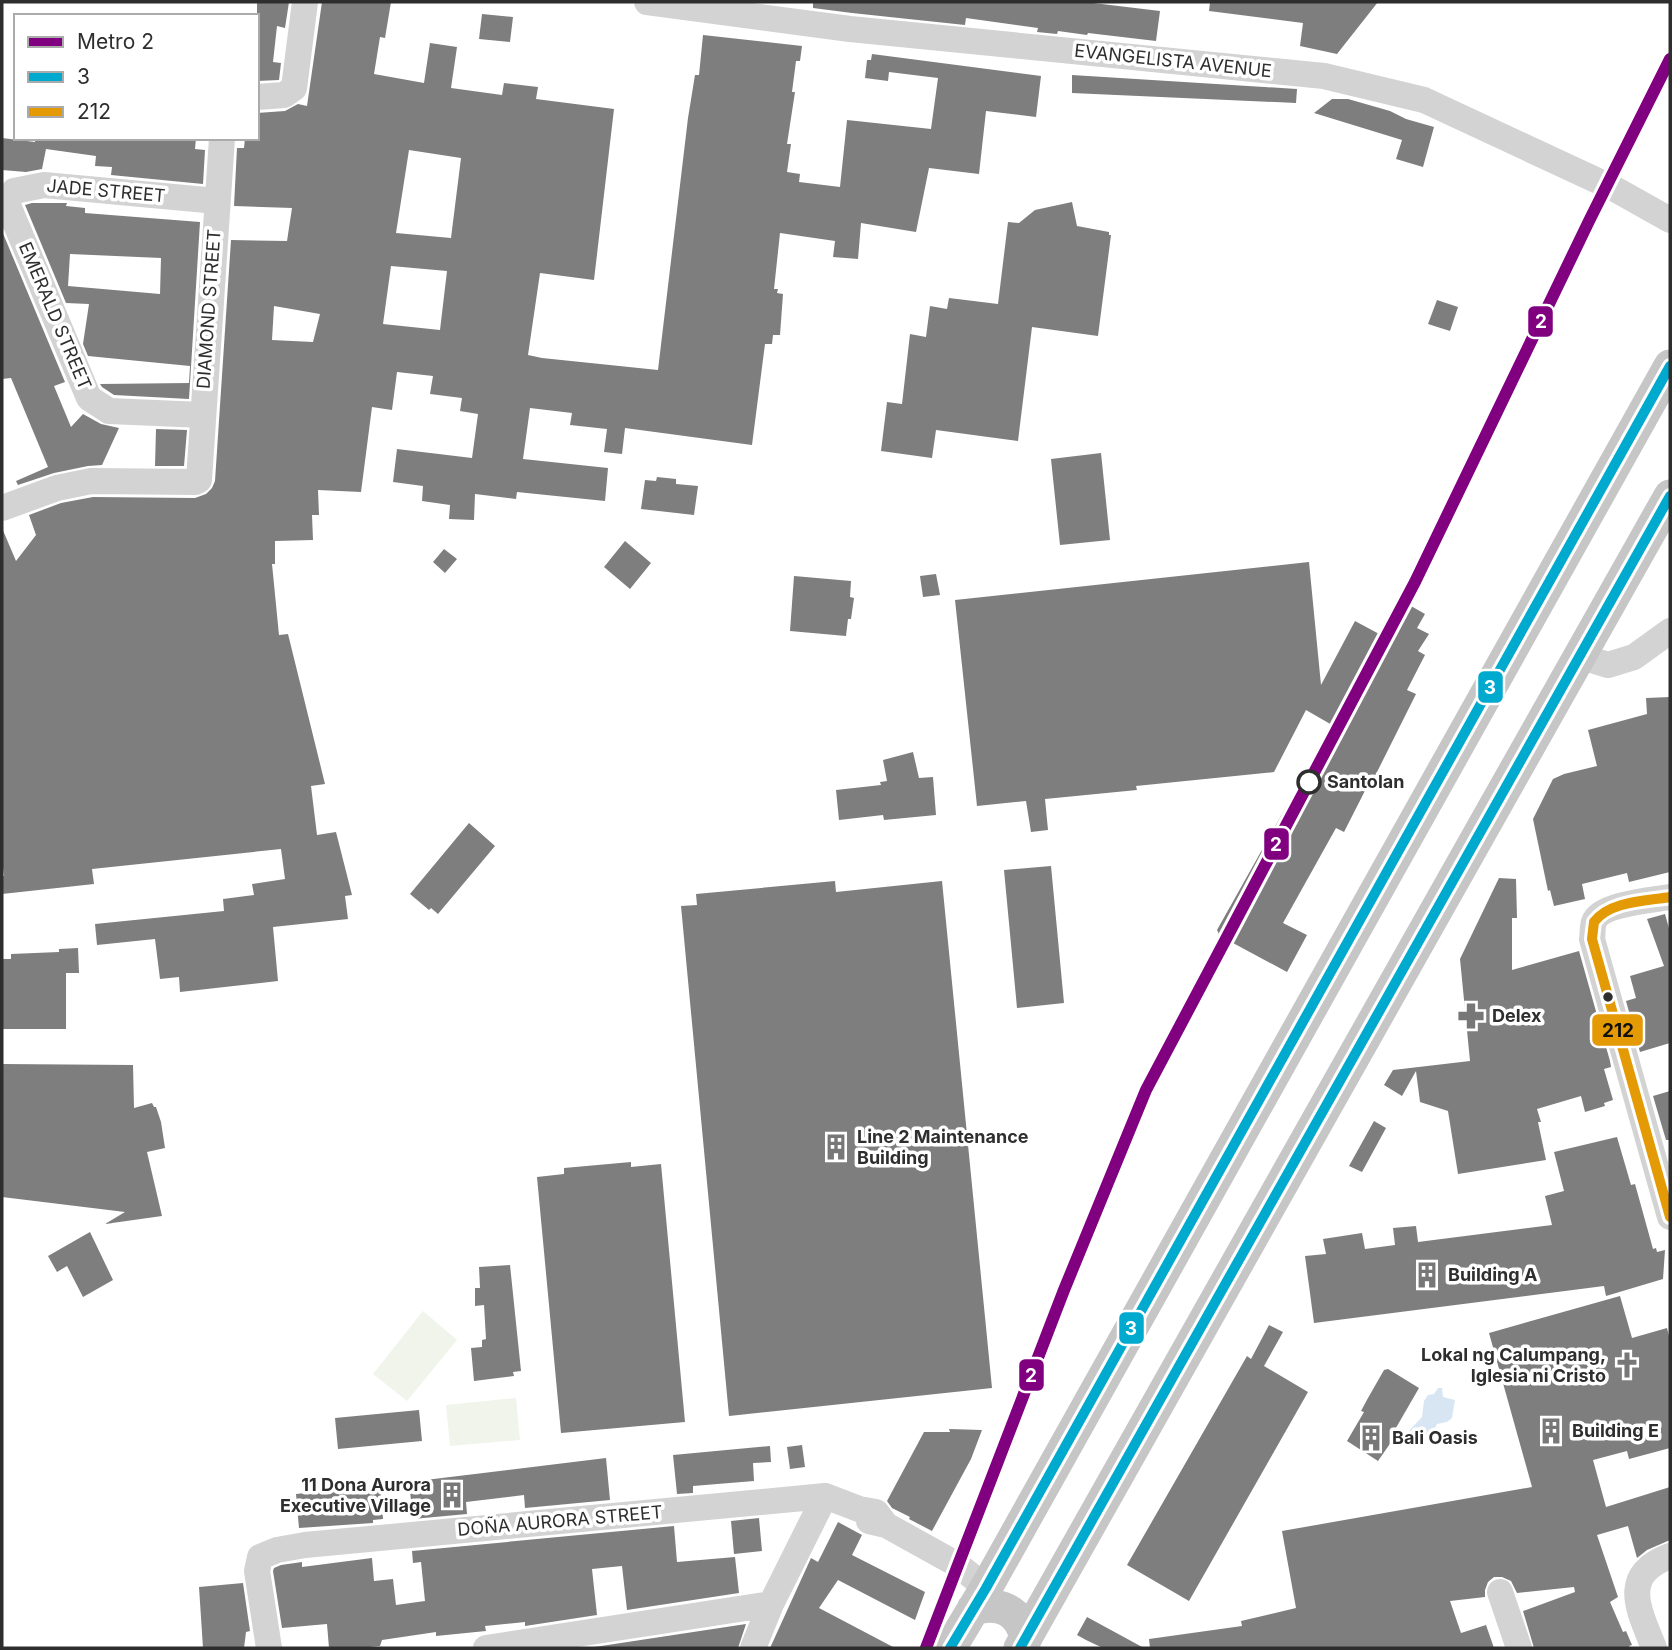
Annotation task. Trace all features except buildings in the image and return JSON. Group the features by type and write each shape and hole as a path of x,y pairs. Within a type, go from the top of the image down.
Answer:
{"main road":[{"path":"950,1648 985,1590 1670,366"},
{"path":"1023,1643 1670,495"},
{"path":"985,1590 1001,1589 1013,1603 1028,1608 1045,1606"},
{"path":"985,1590 992,1605 1009,1610 1020,1621 1023,1643"}],"street":[{"path":"259,97 284,95 294,88 305,2"},
{"name":"EVANGELISTA AVENUE","path":"647,2 849,29 1324,76 1424,100 1613,188 1670,220"},
{"name":"DIAMOND STREET","path":"2,508 57,488 91,481 199,480 222,140"},
{"name":"JADE STREET","path":"4,202 14,191 44,184 217,201"},
{"name":"EMERALD STREET","path":"4,202 89,398 109,411 203,415"},
{"path":"1579,656 1608,665 1634,657 1670,631"},
{"path":"1670,897 1613,908 1601,913 1594,921 1592,939 1670,1217"},
{"path":"753,1648 771,1604 825,1496"},
{"name":"DOÑA AURORA STREET","path":"269,1648 257,1571 260,1557 277,1550 305,1545 825,1496 859,1509 876,1512 887,1525 958,1564 985,1590"},
{"path":"1654,1648 1637,1603 1637,1583 1644,1571 1656,1561 1670,1556"},
{"path":"1500,1592 1519,1648"},
{"path":"486,1648 771,1604"}],"shaded area":[{"path":"423,1311 457,1340 407,1401 373,1374"},
{"path":"1438,1388 1442,1388 1443,1397 1455,1400 1452,1418 1437,1424 1429,1440 1418,1437 1409,1440 1406,1434 1422,1417 1424,1401"},
{"path":"516,1398 520,1440 450,1446 446,1405"}],"metro line":[{"name":"2","path":"926,1648 1064,1290 1146,1090 1415,582 1670,59"}],"transit line":[{"name":"3","path":"950,1648 1670,366"},
{"name":"3","path":"1020,1648 1670,496"},
{"name":"212","path":"1670,897 1629,903 1609,910 1594,922 1592,939 1670,1217"}],"place":[{"name":"Santolan","path":"1309,782"},
{"name":"Delex","path":"1471,1016"},
{"name":"Line 2 Maintenance Building","path":"836,1147"},
{"name":"Building A","path":"1427,1275"},
{"name":"Lokal ng Calumpang, Iglesia ni Cristo","path":"1627,1365"},
{"name":"Building E","path":"1551,1431"},
{"name":"Bali Oasis","path":"1371,1438"},
{"name":"11 Dona Aurora Executive Village","path":"452,1495"}]}
